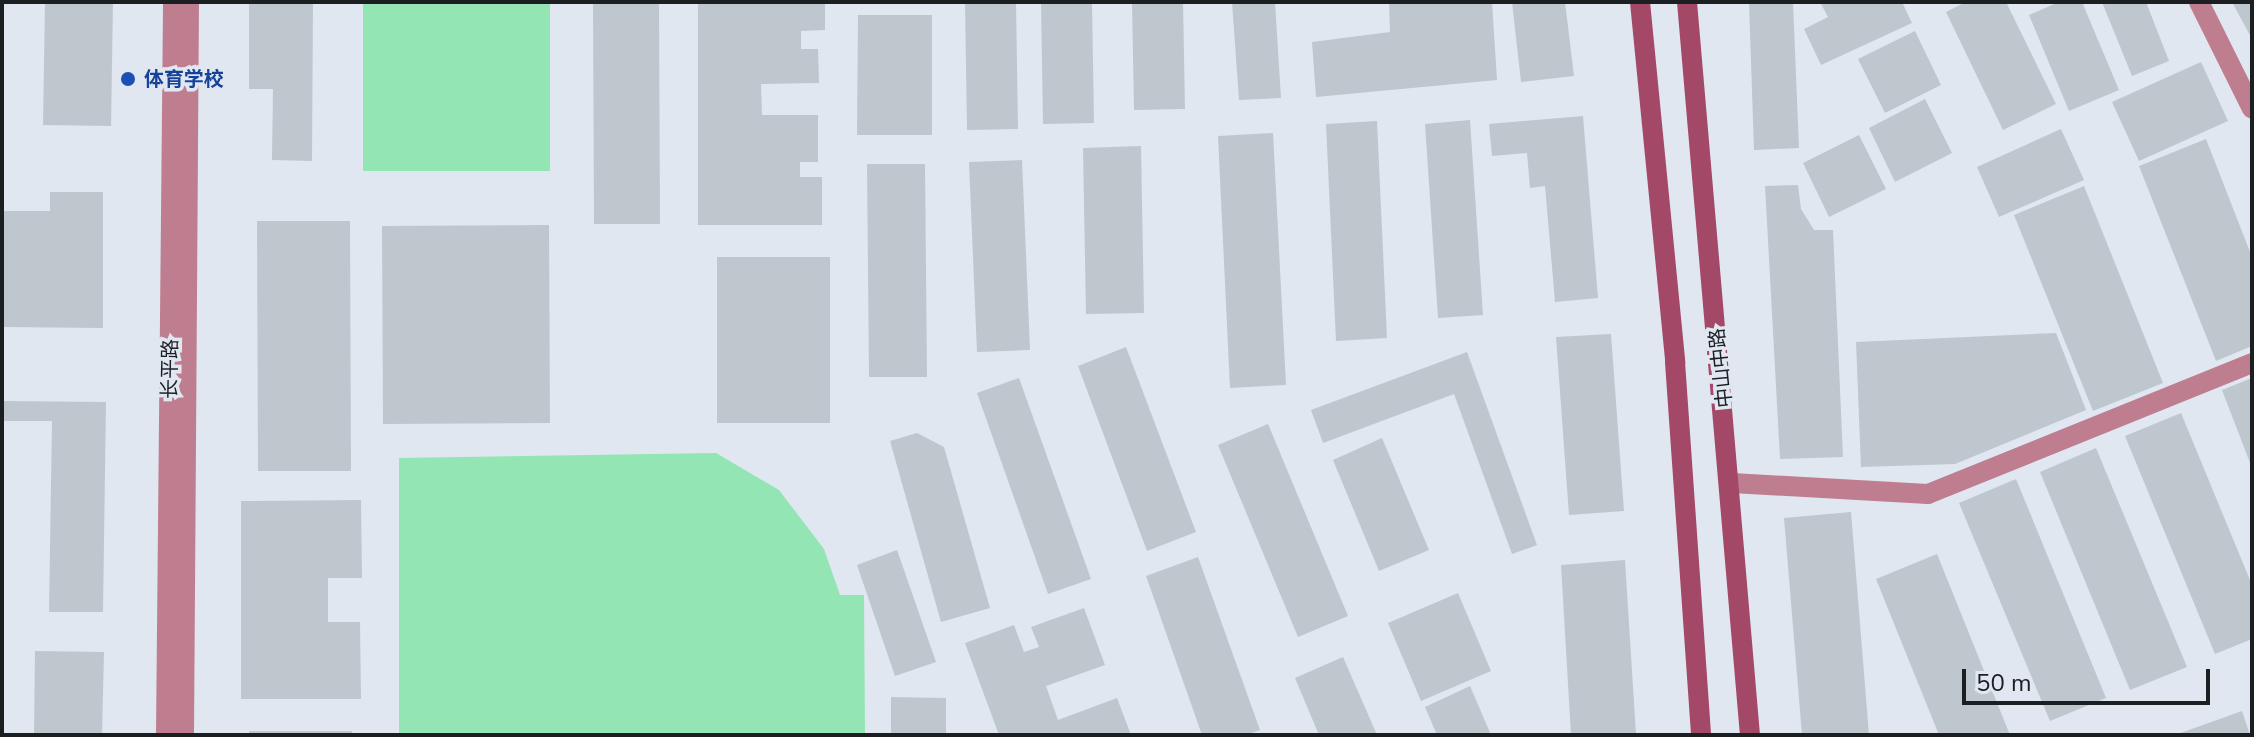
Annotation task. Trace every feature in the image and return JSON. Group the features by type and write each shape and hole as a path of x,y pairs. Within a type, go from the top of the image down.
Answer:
{"main road":[{"path":"1640,2 1675,362 1701,735"},
{"name":"中山中路","path":"1687,2 1732,483 1750,735"}],"street":[{"name":"长平路","path":"166,735 173,2"},
{"name":"长平路","path":"184,735 189,2"},
{"path":"2199,2 2252,109"},
{"path":"1732,483 1928,494 2252,363"}],"green space":[{"path":"363,2 550,2 550,171 363,171"},
{"path":"716,453 779,490 824,549 840,595 864,595 865,735 399,735 399,458"}],"building":[{"path":"45,2 113,2 111,126 43,125"},
{"path":"249,2 313,2 312,161 272,160 273,89 249,89"},
{"path":"593,2 659,2 660,224 594,224"},
{"path":"698,2 825,2 825,30 801,31 801,49 818,49 819,83 761,84 762,115 818,115 818,162 800,162 800,177 822,177 822,225 698,225"},
{"path":"965,2 1016,2 1018,129 967,130"},
{"path":"1041,2 1092,2 1094,123 1043,124"},
{"path":"1132,2 1183,2 1185,109 1134,110"},
{"path":"1232,2 1275,2 1281,98 1239,100"},
{"path":"1389,2 1492,2 1497,80 1316,97 1312,42 1390,32"},
{"path":"1512,2 1565,2 1574,76 1521,82"},
{"path":"1749,2 1793,2 1799,148 1754,150"},
{"path":"1820,2 1902,2 1912,23 1821,65 1804,29 1828,17"},
{"path":"1966,2 2006,2 2056,104 2003,130 1946,12"},
{"path":"2059,2 2082,2 2119,90 2069,111 2029,15"},
{"path":"2102,2 2146,2 2169,61 2132,76"},
{"path":"2232,2 2252,2 2252,39"},
{"path":"858,15 932,15 932,135 857,135"},
{"path":"1915,31 1941,85 1885,113 1858,59"},
{"path":"2201,62 2228,121 2139,161 2112,102"},
{"path":"1925,99 1952,153 1895,182 1869,128"},
{"path":"1583,116 1598,298 1555,302 1545,186 1530,188 1527,153 1492,156 1489,124"},
{"path":"1470,120 1483,315 1438,318 1425,124"},
{"path":"1377,121 1387,338 1336,341 1326,124"},
{"path":"2061,129 2084,180 1999,217 1977,167"},
{"path":"1273,133 1286,385 1230,388 1218,136"},
{"path":"1859,135 1886,189 1829,217 1803,163"},
{"path":"2206,139 2252,257 2252,346 2216,361 2139,166"},
{"path":"1141,146 1144,313 1086,314 1083,148"},
{"path":"1022,160 1030,350 977,352 969,162"},
{"path":"867,164 925,164 927,377 869,377"},
{"path":"1798,185 1801,209 1814,230 1833,230 1843,457 1780,459 1765,186"},
{"path":"2084,186 2163,383 2093,411 2014,215"},
{"path":"50,192 103,192 103,328 2,327 2,211 50,211"},
{"path":"257,221 350,221 351,471 258,471"},
{"path":"549,225 550,423 383,424 382,226"},
{"path":"717,257 830,257 830,423 717,423"},
{"path":"2056,333 2086,410 1955,464 1861,467 1856,342"},
{"path":"1611,334 1624,511 1569,515 1556,337"},
{"path":"1126,347 1196,532 1147,551 1078,366"},
{"path":"1467,352 1537,545 1512,554 1454,394 1323,443 1311,410"},
{"path":"1019,378 1091,579 1048,594 977,393"},
{"path":"2252,378 2252,468 2222,390"},
{"path":"2,401 106,402 103,612 49,612 52,421 2,421"},
{"path":"2181,413 2252,585 2252,639 2215,654 2125,436"},
{"path":"1268,424 1348,616 1298,637 1218,445"},
{"path":"917,433 944,447 990,608 941,622 890,441"},
{"path":"1382,438 1429,550 1379,571 1333,460"},
{"path":"2096,448 2187,667 2130,690 2040,472"},
{"path":"2016,479 2106,698 2050,721 1959,503"},
{"path":"361,500 362,578 328,578 328,622 360,622 361,699 241,699 241,501"},
{"path":"1851,512 1869,735 1802,735 1784,518"},
{"path":"897,550 936,662 895,676 857,565"},
{"path":"1937,554 2010,735 1939,735 1876,579"},
{"path":"1198,557 1260,730 1246,735 1202,735 1146,576"},
{"path":"1625,560 1636,735 1571,735 1561,565"},
{"path":"1458,593 1491,671 1421,701 1388,623"},
{"path":"1084,608 1105,665 1046,686 1058,720 1117,698 1131,735 999,735 965,643 1014,625 1024,652 1039,647 1031,627"},
{"path":"35,651 104,652 102,735 34,735"},
{"path":"1343,657 1377,735 1319,735 1295,678"},
{"path":"1470,686 1491,735 1437,735 1425,707"},
{"path":"891,697 946,698 946,735 891,735"},
{"path":"2242,711 2250,735 2175,735"},
{"path":"249,731 352,731 352,735 249,735"}],"place":[{"name":"体育学校","path":"128,79"}]}
